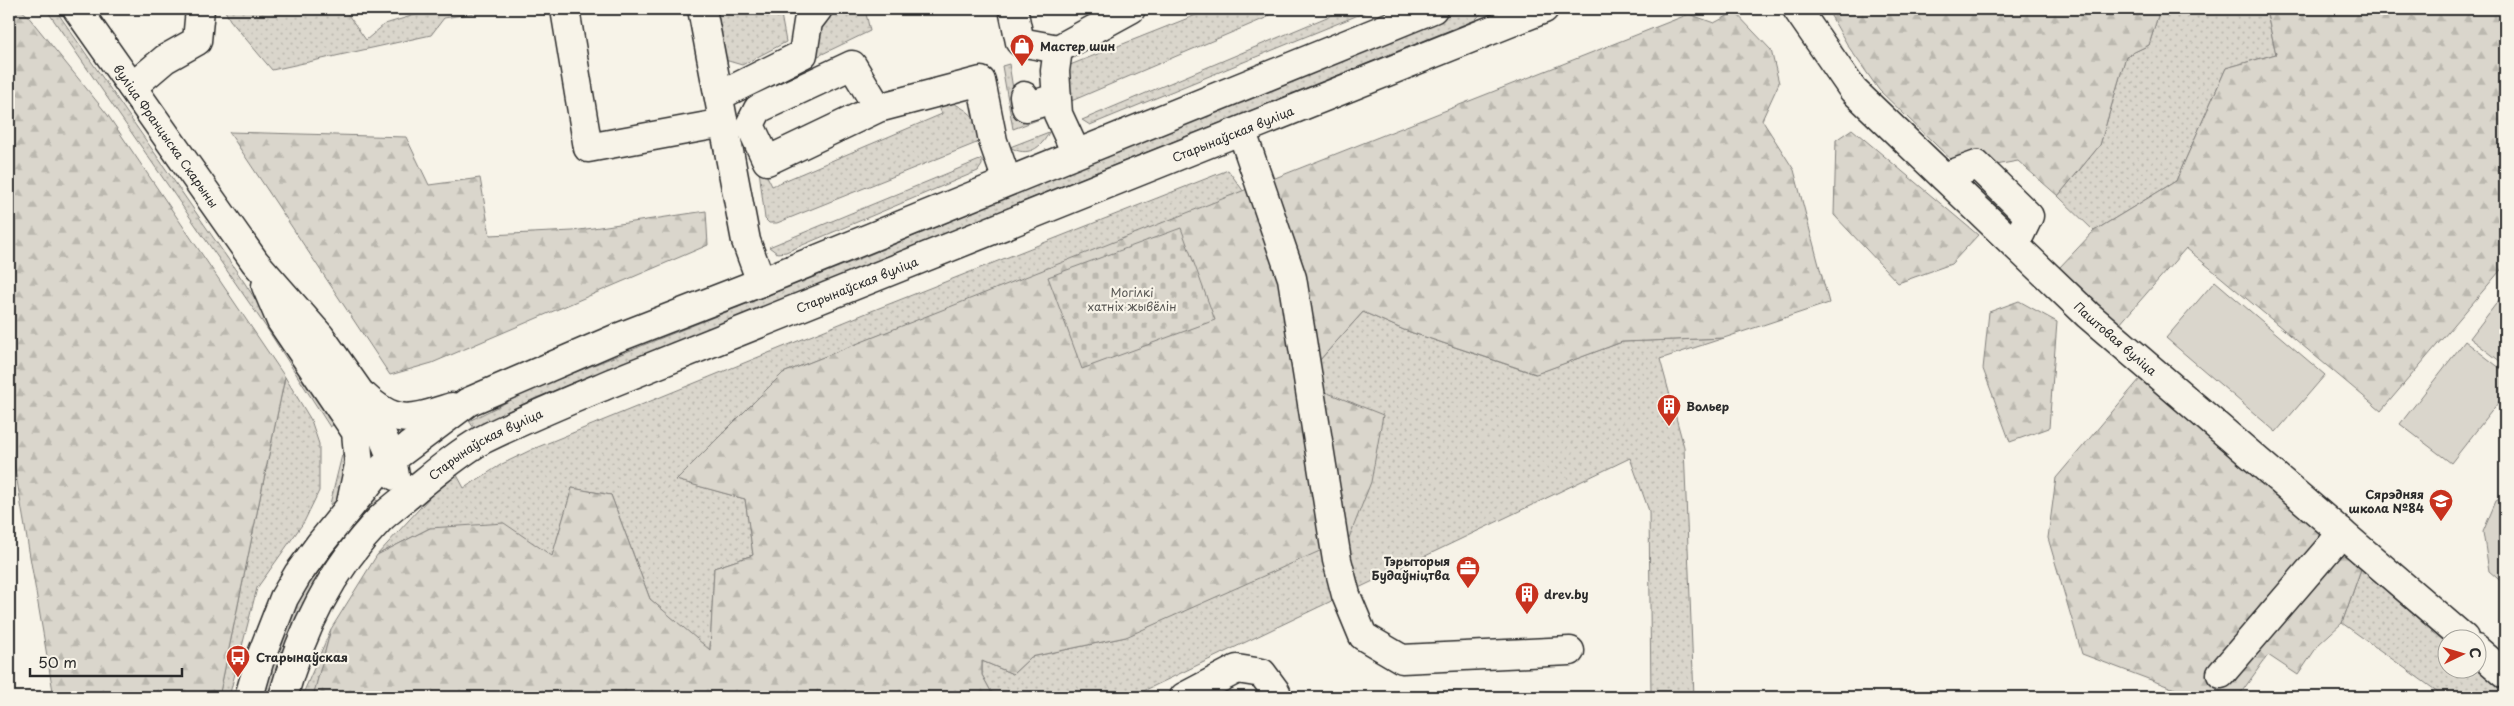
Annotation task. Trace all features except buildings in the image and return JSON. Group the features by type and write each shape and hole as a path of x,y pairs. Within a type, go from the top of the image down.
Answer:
{"main road":[{"name":"вуліца Францыска Скарыны","path":"77,9 255,262 320,336 358,390 392,459"},
{"path":"132,87 165,59 197,41 200,9"},
{"path":"565,9 588,148 724,122"},
{"path":"702,9 746,241 761,282"},
{"path":"719,96 803,54 808,22 818,9"},
{"path":"1013,9 1020,42 1058,49 1131,9"},
{"path":"358,390 383,412 404,420 468,402 618,338 761,282 1433,9"},
{"name":"Старынаўская вуліца","path":"283,697 300,641 327,587 345,560 381,519 443,466 482,441 541,412 1242,132 1544,9"},
{"name":"Паштовая вуліца","path":"1796,9 1853,90 2088,315 2452,628"},
{"path":"1058,49 1055,71 1058,114 1076,153"},
{"path":"878,108 981,82 993,141 1007,181"},
{"path":"1024,96 1026,107 1056,98"},
{"path":"1242,132 1292,278 1337,560 1346,595 1363,636 1402,659 1570,652"},
{"name":"вуліца Францыска Скарыны","path":"255,262 281,321 357,436 392,459 414,468 443,466"},
{"path":"249,697 259,662 284,598 298,574 350,506 392,459 468,402"},
{"name":"вуліца Францыска Скарыны","path":"350,506 359,465 357,436"},
{"path":"381,519 394,492 395,470 392,459"},
{"path":"2221,674 2342,533"},
{"path":"2486,658 2505,674"},
{"path":"1184,697 1237,670 1262,673 1276,692 1275,697"}],"green space":[{"path":"9,9 20,9 27,15 107,114 285,377 219,697 54,697 9,434"},
{"path":"46,9 55,9 244,282 336,423 330,427 268,330"},
{"path":"224,9 344,9 366,40 385,24 431,10 499,9 444,18 431,35 272,70 230,20"},
{"path":"717,9 780,9 786,42 742,65 725,60"},
{"path":"828,9 865,9 870,31 816,57 815,33"},
{"path":"1211,9 1271,9 1268,17 1069,102 1065,67"},
{"path":"1346,9 1373,9 1090,125 1082,120"},
{"path":"1459,9 1486,9 1475,20 536,398 474,428 469,421 531,390 864,257"},
{"path":"1827,9 2160,9 2149,45 2126,56 2100,145 2058,196 2018,161 1963,171 1879,90 1848,46"},
{"path":"2160,9 2272,9 2267,14 2276,54 2226,68 2176,181 2094,231 2058,196 2100,145 2126,56 2149,45"},
{"path":"2272,9 2505,9 2505,265 2381,411 2186,248 2119,325 2059,268 2094,231 2176,181 2226,68 2276,54 2267,14"},
{"path":"1735,12 1771,50 1779,83 1762,120 1794,170 1829,303 1724,338 1622,342 1536,374 1404,330 1363,312 1300,382 1383,415 1371,482 1349,538 1126,637 1031,657 1013,674 982,661 982,675 994,697 313,697 331,629 377,555 430,528 504,523 552,556 572,488 611,495 650,599 710,650 714,568 753,555 745,499 676,480 783,373 1689,14 1714,23"},
{"path":"1009,64 1018,120 1048,108 1048,116 1013,129 1002,66"},
{"path":"935,97 960,106 975,118 980,126 979,142 777,223 769,223 765,219 759,170 764,170 772,186 942,114"},
{"path":"1852,129 1978,235 1951,264 1898,283 1834,215 1836,140"},
{"path":"229,132 406,137 429,185 480,178 490,235 573,231 706,211 708,245 432,363 390,375"},
{"path":"1049,132 1042,143 1033,150 1022,152 1010,147"},
{"path":"982,159 982,165 978,171 786,252 777,253 769,247"},
{"path":"1228,170 1244,192 783,373 677,480 745,499 753,555 714,568 710,651 650,599 611,495 572,488 552,557 430,528 377,555 430,497 457,475 464,488 502,464 533,449 874,310"},
{"name":"Могілкі хатніх жывёлін","path":"1181,228 1215,320 1082,369 1048,277"},
{"path":"2215,281 2325,375 2276,432 2166,338"},
{"path":"2505,292 2505,365 2470,338"},
{"path":"2019,301 2057,322 2049,428 2010,442 1983,369 1989,312"},
{"path":"1363,312 1404,330 1535,374 1622,342 1724,338 1660,359 1684,447 1694,697 1651,697 1649,511 1630,458 1131,697 994,697 982,675 982,661 1013,674 1031,657 1126,637 1299,383"},
{"path":"2465,341 2505,372 2505,394 2451,463 2400,424"},
{"path":"285,377 311,420 319,444 319,491 304,522 257,588 229,697 219,697"},
{"path":"2140,379 2361,569 2342,623 2319,644 2298,675 2268,655 2238,697 2196,697 2082,654 2048,538 2056,478"},
{"path":"349,449 336,511 330,504 342,455"},
{"path":"2505,496 2505,585 2489,571 2483,532 2496,501"},
{"path":"374,499 378,501 309,593 297,617 275,697 260,697 290,616 302,593"},
{"path":"2361,569 2436,634 2436,678 2486,677 2505,693 2505,697 2445,697 2342,623"},
{"path":"331,629 313,697 301,697 302,696"}],"place":[{"name":"Мастер шин","path":"1022,67"},
{"name":"Вольер","path":"1669,427"},
{"name":"Сярэдняя школа №84","path":"2441,522"},
{"name":"Тэрыторыя Будаўніцтва","path":"1468,589"},
{"name":"drev.by","path":"1527,615"},
{"name":"Старынаўская","path":"238,678"}]}
